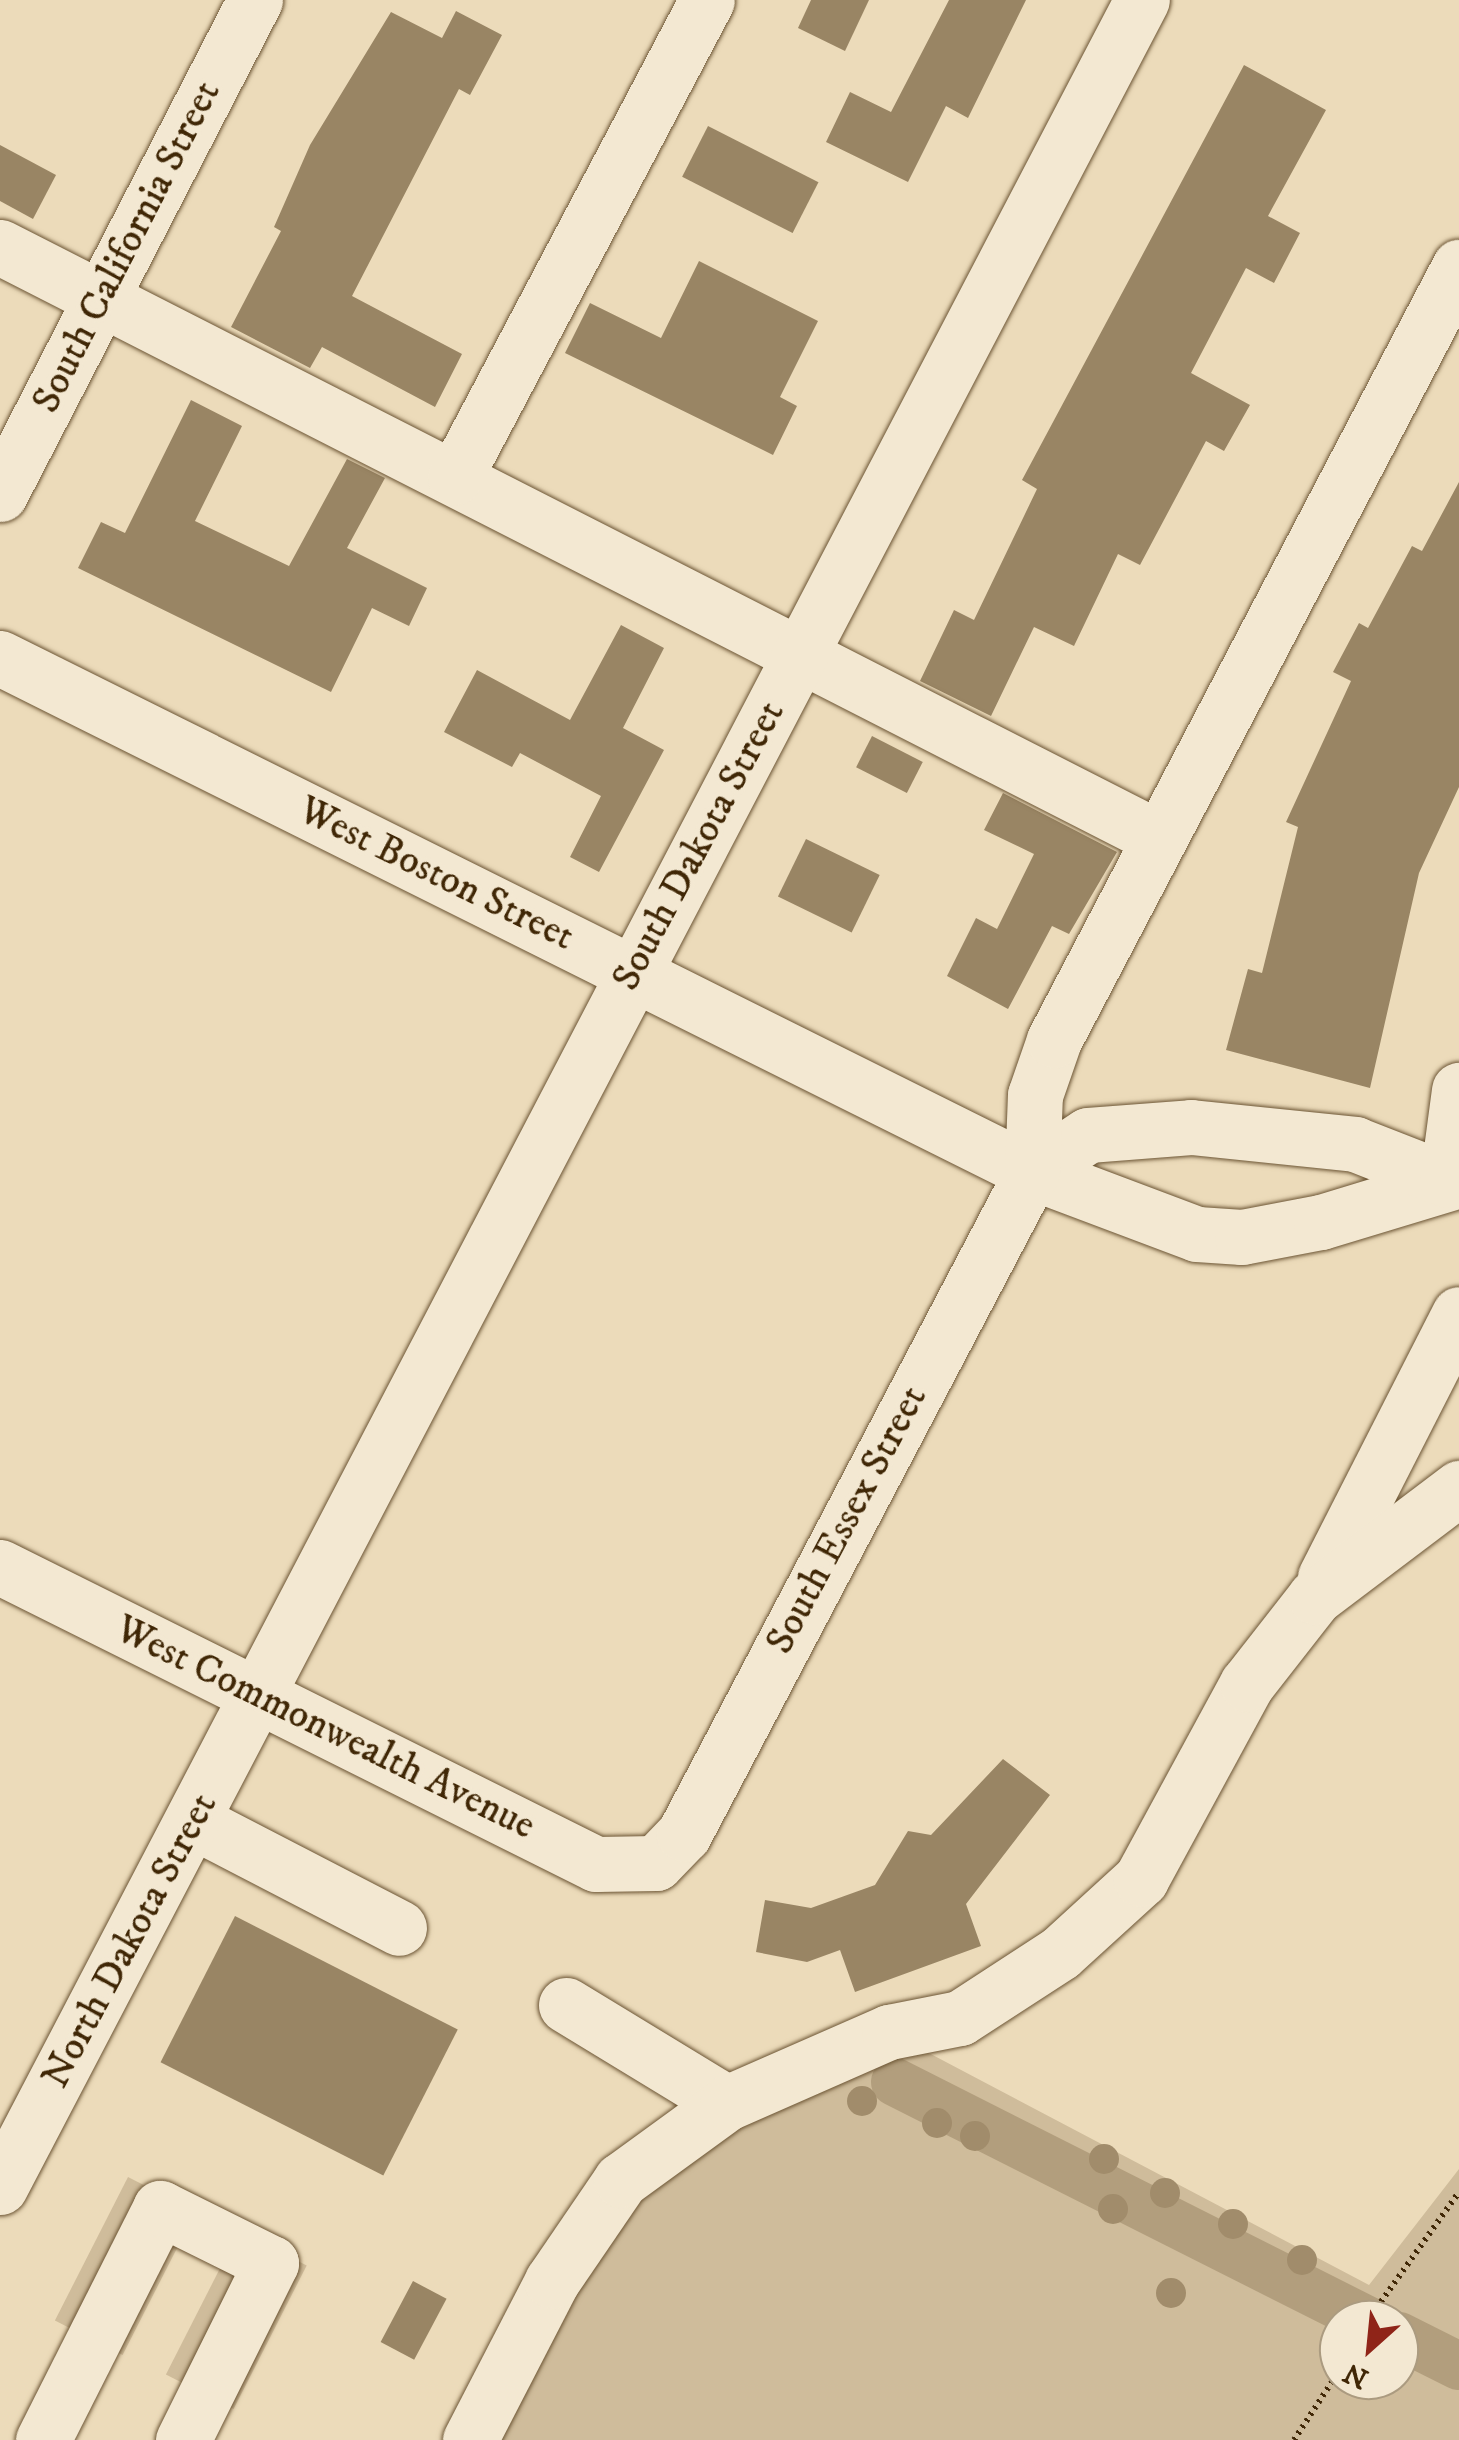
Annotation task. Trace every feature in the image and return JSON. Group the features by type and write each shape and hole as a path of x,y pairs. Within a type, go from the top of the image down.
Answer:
{"street":[{"name":"South California Street","path":"0,494 255,0"},
{"path":"455,478 707,0"},
{"name":"South Dakota Street","path":"260,1695 631,971 1142,0"},
{"path":"0,247 1160,838"},
{"path":"1032,1172 1035,1095 1054,1040 1459,267"},
{"name":"West Boston Street","path":"0,658 1032,1172 1197,1234 1242,1237 1321,1222 1453,1180"},
{"path":"1032,1172 1088,1135 1191,1126 1354,1144 1453,1180 1459,1090"},
{"name":"South Essex Street","path":"656,1863 684,1834 1032,1172"},
{"path":"470,2440 552,2281 621,2180 728,2103 889,2032 960,2018 1060,1954 1141,1879 1246,1684 1315,1598 1458,1314"},
{"path":"1315,1598 1459,1488"},
{"name":"West Commonwealth Avenue","path":"0,1567 596,1864 656,1863"},
{"name":"North Dakota Street","path":"0,2187 260,1695"},
{"path":"193,1822 399,1928"},
{"path":"566,2005 728,2103"},
{"path":"43,2440 160,2208 271,2263 182,2440"}],"path":[{"path":"1379,2300 1459,2192"},
{"path":"1294,2440 1320,2400"}],"shaded area":[{"path":"889,2032 1369,2285 1459,2169 1459,2440 470,2440 621,2180"},
{"path":"128,2177 196,2212 123,2355 55,2320"},
{"path":"239,2231 307,2266 234,2409 166,2374"}],"building":[{"path":"811,0 869,0 845,51 798,28"},
{"path":"949,0 1026,0 968,118 946,106 908,182 826,142 850,92 891,112"},
{"path":"456,11 502,35 470,95 459,89 352,296 462,354 435,407 322,347 310,368 231,327 281,231 274,227 310,145 391,12 442,38"},
{"path":"1244,65 1326,110 1268,216 1300,233 1274,283 1246,268 1191,373 1250,405 1224,451 1206,441 1140,565 1118,554 1074,646 1034,627 991,716 920,681 954,610 974,620 1037,489 1022,480"},
{"path":"708,126 818,182 793,233 682,177"},
{"path":"0,145 56,175 33,219 0,201"},
{"path":"699,261 818,321 780,397 797,406 773,455 565,353 590,303 661,338"},
{"path":"191,400 242,426 195,521 289,566 347,459 385,478 347,548 427,588 409,626 372,608 331,692 78,568 101,522 125,533"},
{"path":"1459,482 1459,787 1419,873 1370,1088 1226,1050 1248,969 1262,973 1298,827 1286,822 1351,681 1333,672 1359,623 1368,628 1412,546 1422,551"},
{"path":"621,625 664,648 623,728 664,750 599,872 570,857 601,796 520,753 512,767 444,732 477,670 570,720"},
{"path":"872,736 923,762 907,793 856,767"},
{"path":"1003,793 1117,852 1069,934 1052,926 1008,1009 947,976 976,918 997,929 1034,854 984,830"},
{"path":"806,839 880,875 852,932 778,897"},
{"path":"1003,1759 1050,1795 966,1904 981,1946 855,1992 840,1950 807,1962 756,1952 765,1900 811,1908 875,1885 908,1831 931,1835"},
{"path":"235,1916 458,2029 383,2176 161,2062"},
{"path":"413,2281 447,2299 414,2360 381,2342"}],"waterway":[{"path":"895,2082 1327,2300"},
{"path":"1419,2346 1459,2366"}]}
